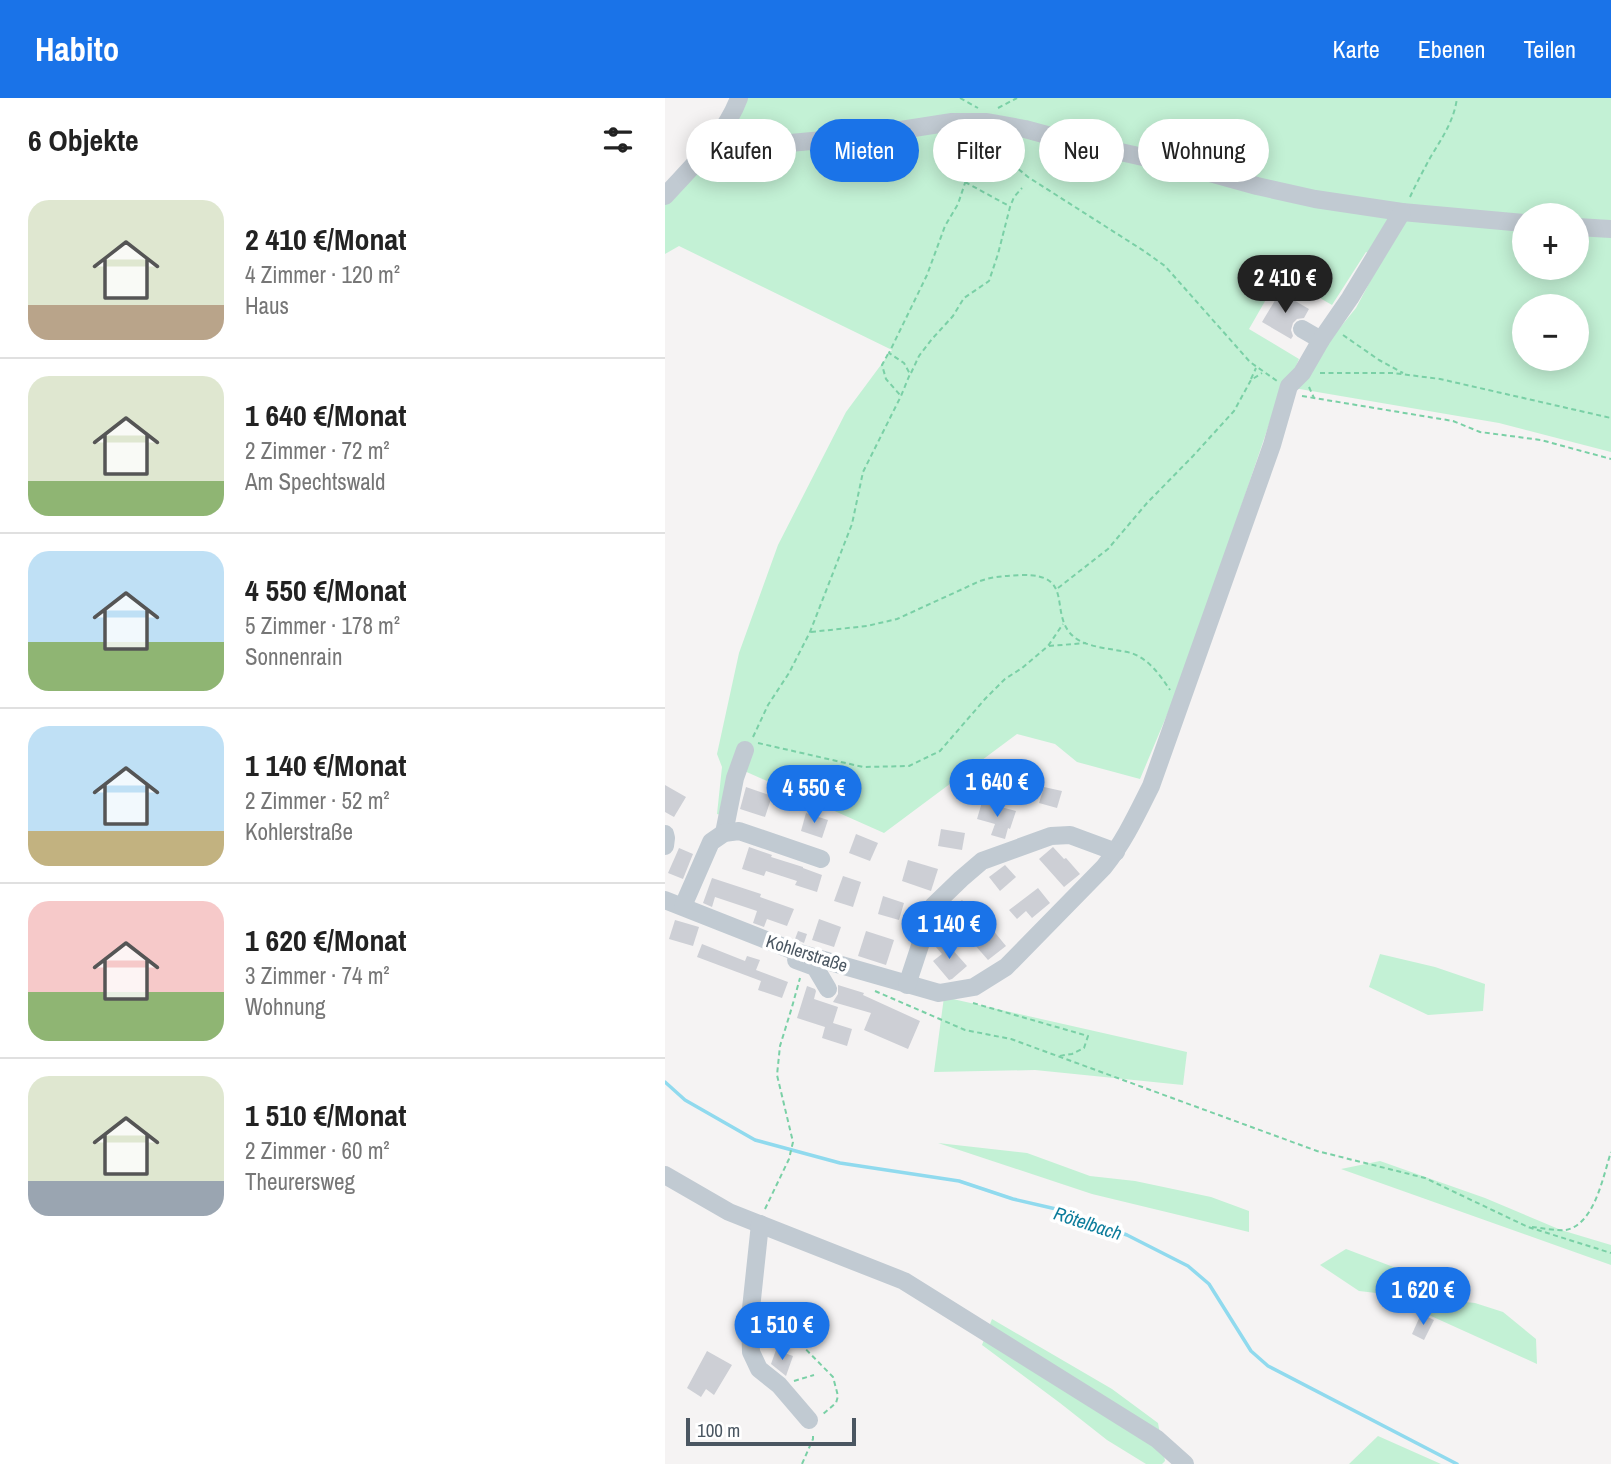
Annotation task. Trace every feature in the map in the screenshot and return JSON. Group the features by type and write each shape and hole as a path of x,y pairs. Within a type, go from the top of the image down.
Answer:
{"street":[{"path":"730,119 739,98"},
{"path":"796,142 856,137 933,125"},
{"path":"1025,129 1315,199 1402,212 1512,222"},
{"path":"665,195 686,172"},
{"path":"1288,390 1302,373 1402,212"},
{"path":"1589,228 1611,229"},
{"path":"1302,330 1321,340"},
{"name":"Kohlerstraße","path":"665,900 799,953 939,993 974,987 1006,967 1104,867 1131,827 1151,786 1272,445 1288,390"},
{"path":"724,833 734,778 748,745"},
{"path":"683,906 711,842 724,833 739,831 821,859"},
{"path":"665,834 665,846"},
{"path":"907,985 933,906 982,861 1051,836 1070,835 1116,852"},
{"path":"764,940 782,955 815,967 828,989"},
{"path":"665,1175 729,1212 904,1281 1157,1439 1185,1464"},
{"path":"763,1224 750,1318 751,1352 759,1369 779,1385 809,1420"}],"path":[{"path":"985,119 993,111 1017,98"},
{"path":"1402,212 1450,125 1457,98"},
{"path":"1025,175 1165,266 1250,362 1288,390 1453,421 1480,432 1541,440 1611,459"},
{"path":"901,396 886,379 882,365 927,275 965,182 1010,206"},
{"path":"1022,188 1010,206 989,281 964,298 953,316 919,356 910,374 863,472 852,524 810,632 748,745 863,767 909,766 940,751 985,698 1048,646 1064,624"},
{"path":"1332,324 1345,337 1407,375"},
{"path":"889,353 904,363 910,374"},
{"path":"1057,589 1108,549 1147,503 1234,411 1256,367"},
{"path":"1251,380 1263,372"},
{"path":"1302,373 1393,373 1440,379 1611,418"},
{"path":"810,632 867,626 897,619 993,576 1037,575 1049,580 1057,589 1064,624 1075,639 1094,646 1134,654 1153,667 1180,705"},
{"path":"1048,646 1087,643"},
{"path":"763,1224 768,1202 789,1159 793,1142 777,1075 779,1046 804,963"},
{"path":"868,988 965,1030 1011,1039 1317,1152 1425,1178 1528,1227 1611,1253"},
{"path":"964,1000 1088,1036 1084,1048 1072,1054 1056,1056"},
{"path":"1528,1227 1566,1230 1585,1219 1596,1201 1611,1152"},
{"path":"750,1318 772,1321 786,1329 833,1377 838,1396 836,1403 822,1415 809,1420 813,1439 803,1464"},
{"path":"779,1385 814,1375"}],"green space":[{"path":"743,98 1611,98 1611,452 1499,423 1282,386 1185,672 1140,779 1077,762 1055,744 1017,734 884,833 731,765 721,815 717,814 722,767 717,754 739,653 778,545 846,412 892,350 679,246 665,254 665,201 686,173 686,182 796,182 796,119 727,119","holes":["1366,252 1382,259 1356,308 1320,352 1292,376 1299,359 1249,329 1280,275 1332,305"]},
{"path":"1380,954 1435,967 1485,984 1483,1011 1428,1015 1369,987"},
{"path":"944,997 1187,1052 1183,1085 1035,1070 934,1072"},
{"path":"938,1143 1027,1153 1090,1176 1135,1181 1211,1197 1249,1211 1249,1232 1092,1194"},
{"path":"1380,1161 1485,1198 1561,1230 1611,1245 1611,1265 1341,1169"},
{"path":"1346,1249 1404,1271 1445,1300 1475,1303 1503,1312 1536,1339 1537,1364 1431,1316 1402,1296 1359,1291 1320,1265"},
{"path":"992,1319 1112,1389 1158,1423 1165,1461 1162,1464 1146,1464 1107,1440 982,1345"},
{"path":"1378,1436 1441,1464 1349,1464"}],"building":[{"path":"1280,292 1309,309 1304,318 1293,323 1291,339 1262,322"},
{"path":"665,785 686,797 674,817 665,812"},
{"path":"746,787 772,796 765,817 740,809"},
{"path":"1044,787 1062,791 1057,808 1039,803"},
{"path":"982,802 1016,811 1005,839 991,835 995,824 977,819"},
{"path":"806,813 828,820 822,838 801,831"},
{"path":"941,829 965,833 962,850 938,846"},
{"path":"856,834 878,843 870,861 849,853"},
{"path":"749,847 822,875 817,892 795,885 797,881 766,871 764,876 742,869"},
{"path":"1053,847 1080,874 1064,887 1039,859"},
{"path":"679,848 693,854 683,879 668,873"},
{"path":"908,860 938,869 931,891 902,881"},
{"path":"1005,865 1016,877 1000,891 989,877"},
{"path":"843,876 861,882 853,907 834,901"},
{"path":"712,878 761,894 760,897 794,909 787,926 767,919 764,927 753,923 757,911 715,897 712,907 703,903"},
{"path":"1038,888 1050,903 1032,918 1026,911 1017,919 1009,910"},
{"path":"883,896 904,903 899,920 878,914"},
{"path":"962,900 973,912 956,926 945,914"},
{"path":"819,919 841,927 834,947 812,940"},
{"path":"675,920 699,927 693,946 669,939"},
{"path":"992,929 1006,946 988,960 974,944"},
{"path":"798,931 807,934 804,943 795,939"},
{"path":"866,931 894,940 886,965 858,956"},
{"path":"943,939 967,966 949,980 933,961 942,954 935,946"},
{"path":"702,944 745,961 747,956 760,960 756,970 788,982 782,998 758,990 761,981 697,957"},
{"path":"838,985 864,993 863,995 920,1021 908,1049 864,1030 871,1013 833,1002 838,994"},
{"path":"807,986 815,989 814,999 838,1007 833,1023 852,1029 847,1046 822,1038 825,1027 797,1018"},
{"path":"1421,1314 1434,1320 1424,1340 1412,1334"},
{"path":"776,1350 793,1356 786,1376 771,1364"},
{"path":"707,1351 732,1365 714,1395 706,1389 701,1397 687,1388"}],"waterway":[{"name":"Rötelbach","path":"665,1082 685,1100 755,1140 840,1163 959,1181 1013,1199 1056,1209 1127,1235 1188,1266 1209,1284 1251,1351 1268,1366 1457,1464"}]}
